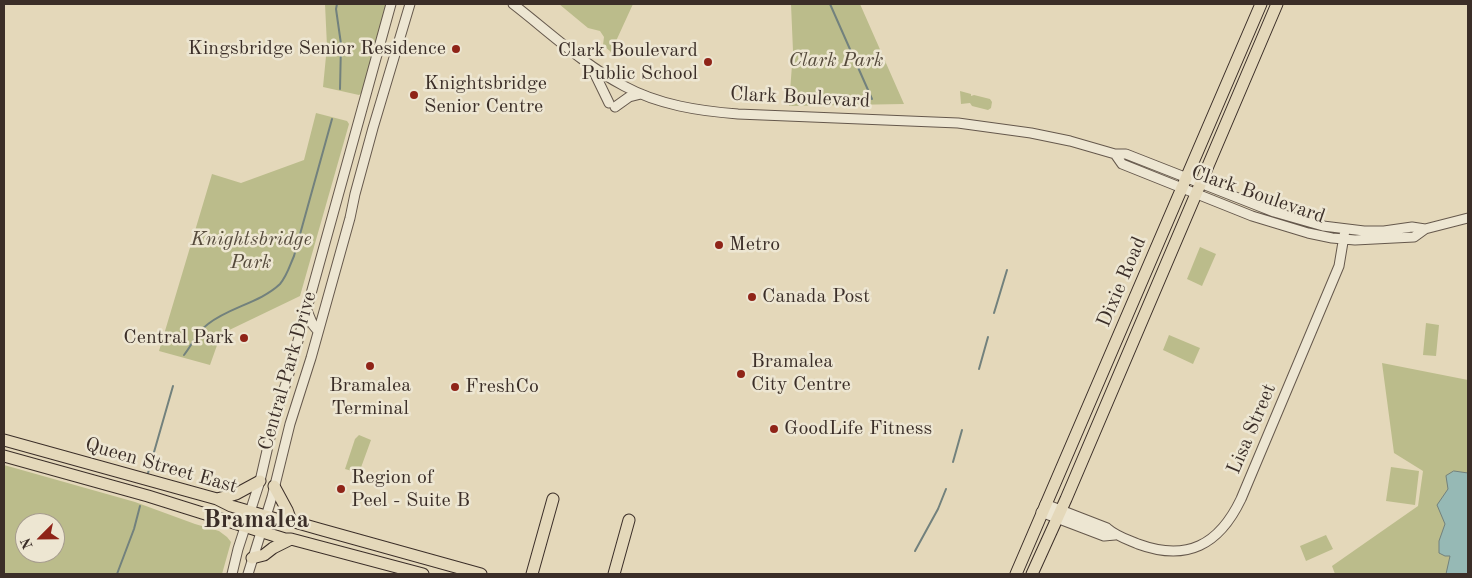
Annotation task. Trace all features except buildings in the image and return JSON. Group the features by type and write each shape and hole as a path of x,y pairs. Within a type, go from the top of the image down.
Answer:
{"main road":[{"name":"Dixie Road","path":"1016,574 1261,4"},
{"name":"Dixie Road","path":"1032,574 1059,515 1277,4"},
{"name":"Queen Street East","path":"4,440 217,499 231,506 266,516 291,521 482,574"},
{"name":"Queen Street East","path":"4,456 148,496 260,532 423,574"},
{"path":"217,499 236,494 260,481"},
{"path":"274,486 288,510 291,521"},
{"path":"532,574 555,500 537,574"},
{"path":"614,574 632,521 619,574"},
{"path":"252,558 264,555 272,548 283,545 291,539"},
{"path":"387,564 396,574"}],"street":[{"name":"Central Park Drive","path":"232,574 260,481 274,420 288,377 391,4"},
{"name":"Central Park Drive","path":"248,574 350,218 373,128 410,4"},
{"name":"Clark Boulevard","path":"513,4 591,66 623,86 641,94 682,107 707,111 958,123 1030,133 1070,141 1115,154 1126,154 1184,183 1323,226 1345,230 1384,231 1412,227 1426,229"},
{"path":"591,66 612,105 641,94"},
{"name":"Clark Boulevard","path":"1198,188 1252,216 1308,233 1345,239 1384,240 1414,237 1426,229 1468,218"},
{"name":"Lisa Street","path":"1043,508 1059,515 1107,528 1115,535 1163,552 1181,551 1202,545 1227,526 1241,499 1339,266 1345,230"},
{"path":"306,308 313,325 318,331"}],"green space":[{"path":"325,4 387,4 363,92 359,95 323,87 327,46"},
{"path":"559,4 633,4 611,52 603,45 604,37 600,31 588,28"},
{"name":"Clark Park","path":"791,4 860,4 904,104 789,106 793,51"},
{"path":"960,91 971,94 971,96 990,99 992,102 991,108 988,110 972,106 970,103 961,104"},
{"name":"Knightsbridge Park","path":"316,113 347,121 349,124 300,296 221,334 210,365 159,351 212,174 241,183 304,160"},
{"path":"1200,247 1216,254 1202,286 1187,279"},
{"path":"1426,323 1439,325 1436,356 1423,355"},
{"path":"1169,335 1200,348 1193,364 1163,350"},
{"path":"1382,363 1468,380 1468,574 1335,574 1332,566 1418,506 1423,471 1394,453"},
{"path":"359,435 371,440 359,473 345,469 355,439"},
{"path":"4,465 135,502 219,531 231,542 222,574 4,574"},
{"path":"1391,467 1419,471 1415,505 1386,501"},
{"path":"1326,535 1333,549 1306,561 1300,546"}],"water":[{"path":"1454,471 1468,473 1468,574 1446,574 1450,556 1439,553 1439,541 1445,524 1437,505 1448,489 1446,476"}],"waterway":[{"path":"337,4 341,44 340,89"},
{"path":"830,4 872,99"},
{"path":"184,355 204,327 225,313 263,296 285,278 294,256 332,119"},
{"path":"994,313 1007,270"},
{"path":"979,369 988,337"},
{"path":"148,473 173,386"},
{"path":"953,462 962,430"},
{"path":"915,551 938,509 946,489"},
{"path":"117,574 134,529 140,506"}],"place":[{"name":"Kingsbridge Senior Residence","path":"456,49"},
{"name":"Clark Boulevard Public School","path":"708,62"},
{"name":"Knightsbridge Senior Centre","path":"414,95"},
{"name":"Metro","path":"719,245"},
{"name":"Canada Post","path":"752,297"},
{"name":"Central Park","path":"244,338"},
{"name":"Bramalea Terminal","path":"370,366"},
{"name":"Bramalea City Centre","path":"741,374"},
{"name":"FreshCo","path":"455,387"},
{"name":"GoodLife Fitness","path":"774,429"},
{"name":"Region of Peel - Suite B","path":"341,489"}],"district":[{"name":"Bramalea","path":"256,520"}]}
